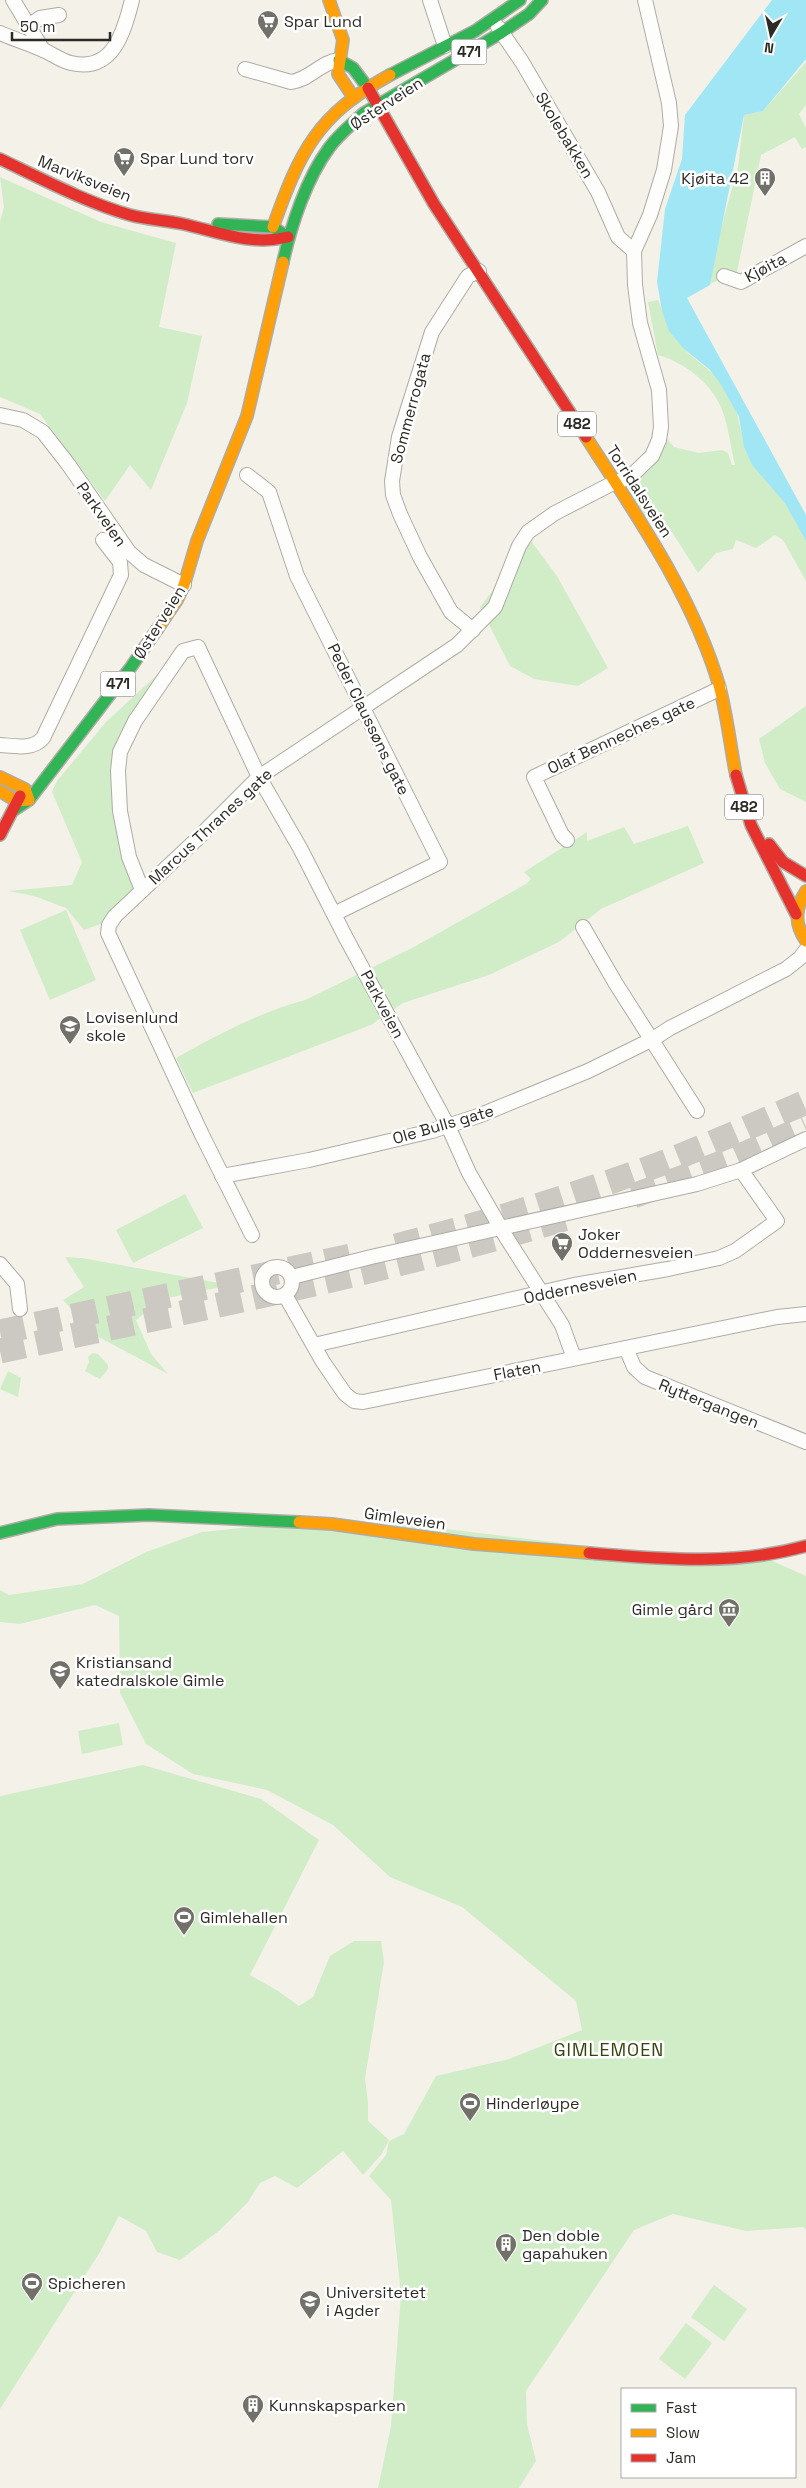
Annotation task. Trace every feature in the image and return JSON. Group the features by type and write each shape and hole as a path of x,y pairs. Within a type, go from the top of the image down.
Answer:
{"main road":[{"name":"Torridalsveien","path":"329,0 343,40 338,74 364,113 413,170"},
{"name":"Østerveien","path":"270,246 273,227 298,164 315,136 333,113 368,88 494,19 520,0"},
{"name":"Østerveien","path":"0,834 15,806 132,667 165,618 247,416 288,237 322,160 346,128 364,113 501,33 529,14 542,0"},
{"name":"Torridalsveien","path":"339,60 353,68 368,88 413,170 674,576 706,646 719,689 735,775 747,816 796,914"},
{"name":"Marviksveien","path":"0,159 60,188 113,209 270,246 288,237"},
{"name":"Marviksveien","path":"190,226 208,224 273,227"},
{"path":"273,227 288,237"},
{"name":"Østerveien","path":"264,341 265,287"},
{"name":"Østerveien","path":"167,594 179,583"},
{"name":"Torridalsveien","path":"719,689 733,719 747,792 761,829 772,850 783,862 806,876"},
{"name":"Østerveien","path":"27,794 54,747"},
{"path":"0,777 27,794"},
{"path":"0,791 15,806"},
{"path":"796,914 799,903 806,891"},
{"name":"482","path":"796,914 798,926 806,941"},
{"name":"Gimleveien","path":"0,1533 57,1519 149,1515 332,1524 474,1544 679,1560 752,1558 774,1555 806,1546"}],"street":[{"path":"12,0 30,25 43,50"},
{"path":"0,33 75,64 94,64 104,60 114,51 129,16 132,0"},
{"path":"430,0 446,46"},
{"path":"634,251 650,215 660,185 668,154 671,126 668,103 645,0"},
{"path":"30,25 40,18 59,15"},
{"name":"Skolebakken","path":"494,19 598,192 618,237 634,251"},
{"path":"245,69 291,82 298,81 331,61 339,60"},
{"name":"Kjøita","path":"724,276 741,282 806,246"},
{"name":"Marcus Thranes gate","path":"252,1235 222,1176 108,933 109,925 115,916 196,840 259,777 446,654 473,630 495,607 519,546 528,532 555,513 615,482 629,478 652,456 659,440 661,427 659,390 639,314 634,275 634,251"},
{"name":"Sommerrogata","path":"473,630 451,612 420,557 393,495 392,481 399,438 432,332 468,276 479,271"},
{"name":"Parkveien","path":"0,415 23,420 43,432 68,464 129,552 144,565 179,583"},
{"name":"Peder Claussøns gate","path":"248,475 269,492 294,568 440,862 334,914"},
{"path":"0,746 36,745 44,738 121,574 120,562 104,540"},
{"name":"Parkveien","path":"142,890 129,857 120,811 118,772 120,752 135,721 183,651 198,646 259,777 300,848 448,1126 469,1172 540,1293 562,1325 574,1358"},
{"name":"Olaf Benneches gate","path":"567,840 562,835 534,777 719,689"},
{"path":"583,927 616,984 653,1039 697,1111"},
{"name":"Ole Bulls gate","path":"222,1176 293,1164 448,1126 552,1086 653,1039 670,1028 786,969 800,958 806,950"},
{"path":"292,1277 309,1271 675,1189 741,1170 806,1139"},
{"name":"Oddernesveien","path":"314,1344 540,1293 617,1277 668,1270 719,1258 735,1251 777,1221 741,1170"},
{"path":"0,1264 17,1284 20,1309"},
{"path":"275,1267 286,1270 292,1277 291,1287 285,1295 277,1297 268,1294 263,1287 262,1279 267,1271 275,1267"},
{"name":"Flaten","path":"285,1295 345,1394 354,1401 363,1402 768,1318 806,1314"},
{"name":"Ryttergangen","path":"626,1348 634,1367 645,1377 806,1442"}],"green space":[{"path":"806,62 806,105 799,114 806,128 806,147 802,149 795,137 761,155 737,272 710,284 719,235 738,167 744,115 763,111"},
{"path":"0,177 101,222 176,243 159,327 202,336 187,403 151,490 130,465 105,501 40,414 0,397 0,222 4,207"},
{"path":"658,300 668,325 675,336 687,352 716,376 734,402 747,454 781,495 806,540 806,581 783,540 775,535 756,548 736,540 733,549 716,553 698,573 672,532 652,514 645,522 615,482 653,448 658,428 674,447 699,453 722,450 728,453 732,465 735,465 724,416 713,393 692,372 676,362 658,355 648,302"},
{"path":"528,537 557,576 608,668 578,686 534,679 510,666 480,607 506,573"},
{"path":"158,674 157,682 118,771 142,890 109,921 84,930 66,908 34,896 8,891 72,885 82,862 52,792 57,781 106,722"},
{"path":"806,706 806,802 780,789 765,763 759,739"},
{"path":"688,826 704,863 601,909 559,942 489,975 403,1003 371,1025 193,1093 176,1058 239,1025 305,1000 412,948 526,884 531,879 524,872 587,832 587,841 624,827 634,844"},
{"path":"66,910 96,980 50,1000 20,930"},
{"path":"185,1194 203,1228 133,1263 116,1230"},
{"path":"65,1257 82,1258 230,1285 163,1299 136,1320 151,1354 168,1374 93,1334 63,1300 84,1287"},
{"path":"92,1353 98,1354 108,1365 108,1369 100,1379 85,1371 89,1362 88,1357"},
{"path":"8,1371 21,1378 18,1397 0,1389"},
{"path":"292,1523 421,1526 602,1548 766,1558 806,1576 806,2229 803,2227 746,2231 673,2214 634,2230 526,2391 527,2424 536,2461 519,2488 378,2488 391,2426 401,2295 391,2200 369,2176 386,2155 389,2141 404,2134 436,2076 509,2059 582,2030 576,2001 462,1907 390,1877 333,1825 267,1790 193,1774 146,1744 120,1693 119,1616 95,1605 20,1624 0,1622 0,1590 9,1595 83,1584 146,1552 202,1532"},
{"path":"119,1723 123,1745 82,1754 78,1731"},
{"path":"143,1765 261,1799 319,1840 250,1975 299,2006 313,1997 330,1956 354,1941 381,1941 384,1962 365,2078 368,2121 389,2140 381,2155 363,2175 343,2151 297,2188 275,2176 260,2183 248,2202 220,2230 180,2260 157,2252 146,2231 119,2216 100,2252 0,2409 0,1796"},
{"path":"714,2285 747,2309 724,2341 691,2317"},
{"path":"686,2323 712,2343 685,2379 659,2359"}],"water":[{"path":"772,0 806,0 806,59 763,111 744,115 710,285 687,298 806,515 806,541 785,503 752,465 744,447 739,417 720,383 710,370 683,348 669,331 662,311 657,282 665,209 682,159 685,115"}],"tunnel":[{"path":"396,1246 463,1228 627,1176 697,1149 806,1102"},
{"path":"633,1196 735,1158 806,1127"},
{"path":"0,1351 356,1274 427,1257 567,1218"},
{"path":"0,1332 360,1254"}],"traffic: fast":[{"path":"390,75 475,31 520,0"},
{"path":"283,262 290,233 306,188 321,160 341,134 364,113 501,33 529,14 542,0"},
{"path":"339,60 353,68 368,88"},
{"path":"218,224 273,227 286,236"},
{"path":"14,810 29,800 131,667 158,628"},
{"path":"0,1533 57,1519 149,1515 299,1522"}],"traffic: slow":[{"path":"329,0 343,40 338,74 354,98"},
{"path":"273,227 292,177 314,138 345,105 390,75"},
{"path":"158,628 177,600 184,585 197,541 247,416 283,262"},
{"path":"586,437 661,556 694,619 708,651 719,685 736,775"},
{"path":"0,777 25,789 29,800 16,801 0,791"},
{"path":"806,891 802,897 797,916 799,928 806,941"},
{"path":"299,1522 332,1524 474,1544 589,1553"}],"traffic: jam":[{"path":"368,88 434,204 586,437"},
{"path":"0,159 80,197 130,215 177,223 248,239 261,240 288,237"},
{"path":"736,775 751,825 796,914"},
{"path":"0,835 20,796"},
{"path":"769,844 783,862 806,876"},
{"path":"589,1553 671,1559 725,1559 779,1552 806,1546"}],"place":[{"name":"Spar Lund","path":"268,40"},
{"name":"Spar Lund torv","path":"124,177"},
{"name":"Kjøita 42","path":"765,197"},
{"name":"Lovisenlund skole","path":"70,1045"},
{"name":"Joker Oddernesveien","path":"562,1262"},
{"name":"Gimle gård","path":"729,1628"},
{"name":"Kristiansand katedralskole Gimle","path":"60,1690"},
{"name":"Gimlehallen","path":"184,1936"},
{"name":"Hinderløype","path":"470,2122"},
{"name":"Den doble gapahuken","path":"506,2263"},
{"name":"Spicheren","path":"32,2302"},
{"name":"Universitetet i Agder","path":"310,2320"},
{"name":"Kunnskapsparken","path":"253,2424"}],"district":[{"name":"GIMLEMOEN","path":"609,2050"}]}
